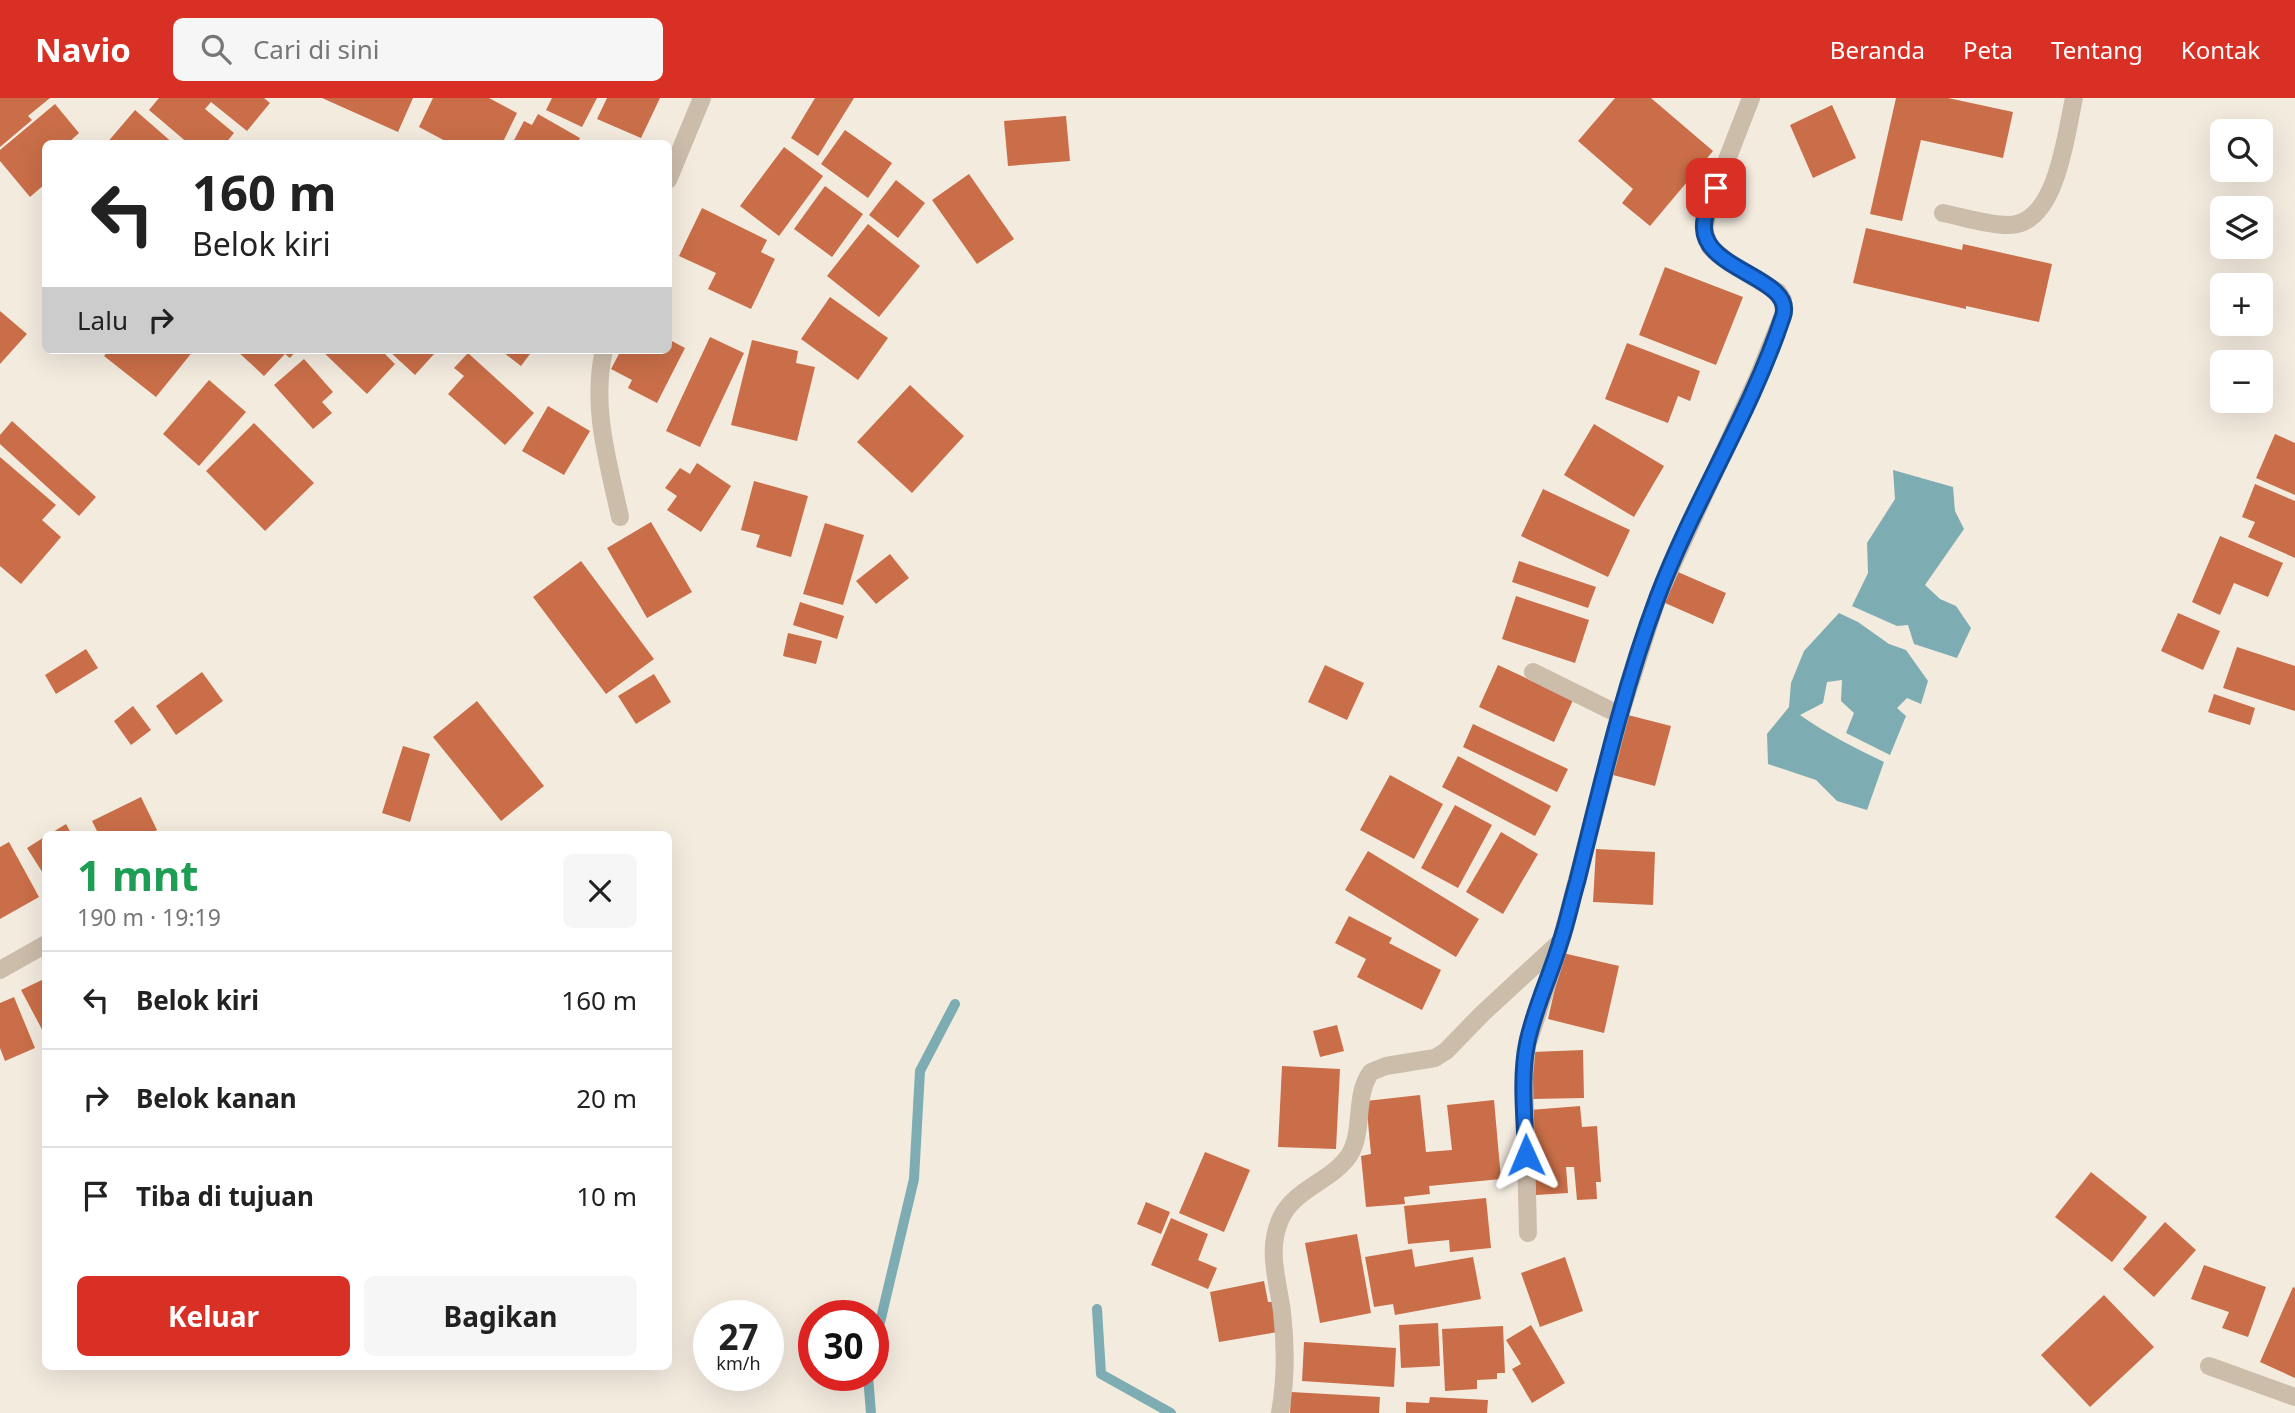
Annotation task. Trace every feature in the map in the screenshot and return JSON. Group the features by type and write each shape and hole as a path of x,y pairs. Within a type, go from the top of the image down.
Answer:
{"street":[{"path":"672,170 702,98"},
{"path":"1528,1233 1524,1076 1527,1046 1561,941 1620,715 1658,596 1758,377 1784,313 1783,300 1778,292 1728,262 1710,247 1704,230 1709,205 1751,98"},
{"path":"1943,214 2009,226 2023,222 2034,214 2053,187 2074,98"},
{"path":"603,354 598,395 603,437 620,517"},
{"path":"1533,672 1620,715"},
{"path":"1280,1413 1285,1370 1284,1342 1272,1252 1282,1216 1293,1201 1343,1164 1351,1152 1365,1085 1371,1072 1386,1066 1435,1058 1446,1051 1561,941"},
{"path":"0,971 42,946"},
{"path":"2209,1366 2295,1397"}],"water":[{"path":"1893,470 1953,487 1955,511 1964,529 1925,585 1940,599 1956,606 1971,628 1957,658 1914,644 1908,625 1897,626 1852,606 1868,573 1867,543 1895,499"},
{"path":"1839,613 1858,622 1889,644 1906,650 1928,681 1921,704 1907,698 1897,708 1906,716 1890,755 1846,733 1854,713 1841,701 1842,680 1827,682 1823,703 1800,715 1831,735 1884,762 1867,810 1837,801 1816,780 1768,764 1767,734 1789,707 1791,683 1804,651"}],"building":[{"path":"0,98 50,98 28,116 32,120 0,147"},
{"path":"159,98 264,98 270,103 247,131 211,102 205,109 234,133 228,140 184,140 149,110"},
{"path":"322,98 413,98 398,132"},
{"path":"433,98 489,98 517,113 504,140 443,140 419,127"},
{"path":"552,98 597,98 582,127 546,110"},
{"path":"607,98 660,98 641,138 597,119"},
{"path":"815,98 854,98 818,156 791,138"},
{"path":"1615,98 1651,98 1713,151 1650,226 1622,203 1633,189 1578,141"},
{"path":"1896,98 1948,98 2013,112 2003,158 1921,140 1902,221 1870,214"},
{"path":"55,104 79,133 71,140 42,140 42,186 30,197 0,161 0,150"},
{"path":"1832,105 1856,158 1813,178 1790,125"},
{"path":"135,110 169,140 109,140"},
{"path":"538,114 580,138 514,140 524,121 532,125"},
{"path":"1066,116 1070,161 1008,166 1004,121"},
{"path":"845,130 892,163 868,198 821,164"},
{"path":"784,147 823,176 779,236 740,206"},
{"path":"969,174 1014,239 977,264 932,200"},
{"path":"896,180 925,203 898,238 869,215"},
{"path":"825,186 863,214 832,257 794,229"},
{"path":"702,208 767,240 761,252 775,259 751,309 708,289 716,273 679,256"},
{"path":"868,224 920,266 879,317 827,276"},
{"path":"1866,228 1962,250 1963,244 2052,264 2039,322 1966,306 1966,309 1853,283"},
{"path":"1665,267 1743,297 1716,365 1639,335"},
{"path":"830,297 888,338 858,380 801,339"},
{"path":"0,311 27,334 0,364"},
{"path":"710,337 744,353 700,447 666,431"},
{"path":"752,340 798,351 796,363 815,367 797,441 731,425"},
{"path":"672,341 685,348 657,403 628,388 632,380 611,369 619,354 672,354"},
{"path":"1627,343 1700,371 1690,401 1678,396 1668,423 1605,399"},
{"path":"106,354 191,354 156,397 104,356"},
{"path":"240,354 285,354 264,376"},
{"path":"325,354 385,354 395,364 367,394"},
{"path":"392,354 434,354 415,375"},
{"path":"469,354 534,413 505,445 448,394 464,376 454,368"},
{"path":"505,354 530,354 521,366"},
{"path":"304,359 333,392 322,402 332,413 313,429 274,385"},
{"path":"209,380 246,412 199,466 163,434"},
{"path":"910,385 964,436 912,493 857,442"},
{"path":"548,406 590,431 564,475 522,451"},
{"path":"12,421 96,497 79,516 0,444 0,435"},
{"path":"254,423 314,483 265,531 206,471"},
{"path":"1594,424 1664,466 1634,517 1564,475"},
{"path":"2275,434 2295,443 2295,495 2256,478"},
{"path":"0,457 56,505 42,520 61,537 21,584 0,566"},
{"path":"697,463 731,486 701,532 667,510 677,496 665,488 680,468 690,474"},
{"path":"754,481 808,496 791,557 756,547 760,535 741,530"},
{"path":"2255,484 2295,501 2295,558 2248,537 2255,522 2242,517"},
{"path":"1543,489 1630,530 1608,577 1521,536"},
{"path":"651,522 692,592 647,618 607,548"},
{"path":"825,523 864,535 843,605 803,594"},
{"path":"2220,536 2283,563 2268,597 2234,583 2220,615 2192,602"},
{"path":"890,554 909,578 876,604 856,581"},
{"path":"581,561 654,659 606,694 533,597"},
{"path":"1519,561 1596,587 1588,608 1512,582"},
{"path":"1678,572 1726,593 1713,624 1665,603"},
{"path":"1516,596 1589,620 1575,663 1502,639"},
{"path":"800,602 844,616 837,639 793,625"},
{"path":"2178,613 2220,631 2203,670 2161,651"},
{"path":"788,633 822,641 816,664 783,656"},
{"path":"2237,647 2295,666 2295,711 2223,688"},
{"path":"86,649 98,668 56,694 45,675"},
{"path":"1325,665 1364,683 1347,720 1308,702"},
{"path":"1498,665 1573,700 1554,742 1479,707"},
{"path":"202,672 223,701 176,735 156,706"},
{"path":"654,674 671,702 636,724 618,696"},
{"path":"2214,694 2255,708 2250,725 2208,712"},
{"path":"477,701 544,786 501,821 433,737"},
{"path":"133,706 151,730 131,745 114,721"},
{"path":"1628,715 1671,726 1655,786 1613,775"},
{"path":"1473,724 1568,769 1557,792 1463,747"},
{"path":"403,746 430,754 410,822 382,813"},
{"path":"1458,756 1551,806 1535,836 1442,787"},
{"path":"1390,775 1443,804 1414,859 1360,830"},
{"path":"141,797 157,830 97,831 92,821"},
{"path":"1455,805 1492,825 1458,888 1421,868"},
{"path":"66,824 70,831 55,831"},
{"path":"1501,832 1538,854 1503,914 1466,892"},
{"path":"42,839 42,872 27,848"},
{"path":"9,842 39,897 0,919 0,847"},
{"path":"1596,849 1655,852 1653,905 1593,902"},
{"path":"1368,851 1479,919 1456,957 1345,890"},
{"path":"1349,916 1392,938 1389,943 1441,970 1422,1010 1357,977 1366,959 1335,943"},
{"path":"1563,953 1619,966 1604,1033 1548,1019"},
{"path":"42,980 42,1029 21,990"},
{"path":"14,997 35,1048 5,1061 0,1048 0,1003"},
{"path":"1337,1025 1344,1051 1320,1057 1313,1031"},
{"path":"1583,1050 1584,1098 1532,1099 1532,1052"},
{"path":"1282,1066 1340,1069 1336,1149 1278,1147"},
{"path":"1420,1095 1426,1152 1452,1150 1447,1105 1494,1100 1501,1179 1429,1186 1430,1194 1404,1197 1405,1204 1366,1207 1361,1156 1371,1154 1366,1101"},
{"path":"1580,1106 1582,1127 1597,1126 1601,1182 1596,1182 1597,1199 1577,1200 1574,1167 1566,1167 1568,1193 1536,1195 1530,1110"},
{"path":"1205,1152 1250,1170 1224,1232 1179,1213"},
{"path":"2091,1172 2147,1217 2112,1262 2055,1217"},
{"path":"1486,1198 1491,1248 1450,1252 1449,1240 1408,1244 1404,1206"},
{"path":"1146,1202 1170,1212 1161,1234 1137,1224"},
{"path":"1171,1218 1208,1234 1198,1260 1217,1268 1208,1289 1151,1265"},
{"path":"2165,1222 2196,1250 2154,1297 2123,1269"},
{"path":"1357,1234 1371,1313 1320,1323 1305,1243"},
{"path":"1412,1249 1415,1267 1473,1257 1481,1299 1395,1315 1393,1304 1374,1307 1365,1257"},
{"path":"1565,1257 1583,1311 1540,1327 1521,1273"},
{"path":"2204,1265 2266,1287 2248,1337 2222,1328 2229,1312 2191,1299"},
{"path":"1264,1281 1268,1302 1272,1302 1278,1332 1219,1342 1210,1292"},
{"path":"2293,1287 2295,1288 2295,1378 2260,1362"},
{"path":"2104,1295 2154,1347 2090,1407 2041,1355"},
{"path":"1438,1323 1440,1366 1401,1368 1399,1325"},
{"path":"1531,1325 1565,1383 1532,1403 1512,1369 1521,1364 1506,1340"},
{"path":"1503,1326 1505,1373 1497,1373 1497,1379 1477,1380 1477,1389 1445,1391 1442,1329"},
{"path":"1304,1342 1396,1348 1394,1387 1302,1381"},
{"path":"1291,1392 1380,1397 1379,1413 1290,1413"},
{"path":"1430,1397 1488,1400 1487,1413 1406,1413 1406,1402 1429,1403"}],"waterway":[{"path":"885,1300 914,1179 920,1071 955,1004"},
{"path":"1097,1309 1101,1374 1171,1413"},
{"path":"869,1391 871,1413"}],"route":[{"path":"1526,1155 1524,1076 1527,1046 1561,941 1620,715 1658,596 1758,377 1784,313 1783,300 1778,292 1728,262 1710,247 1705,239 1704,220 1716,188"}]}
